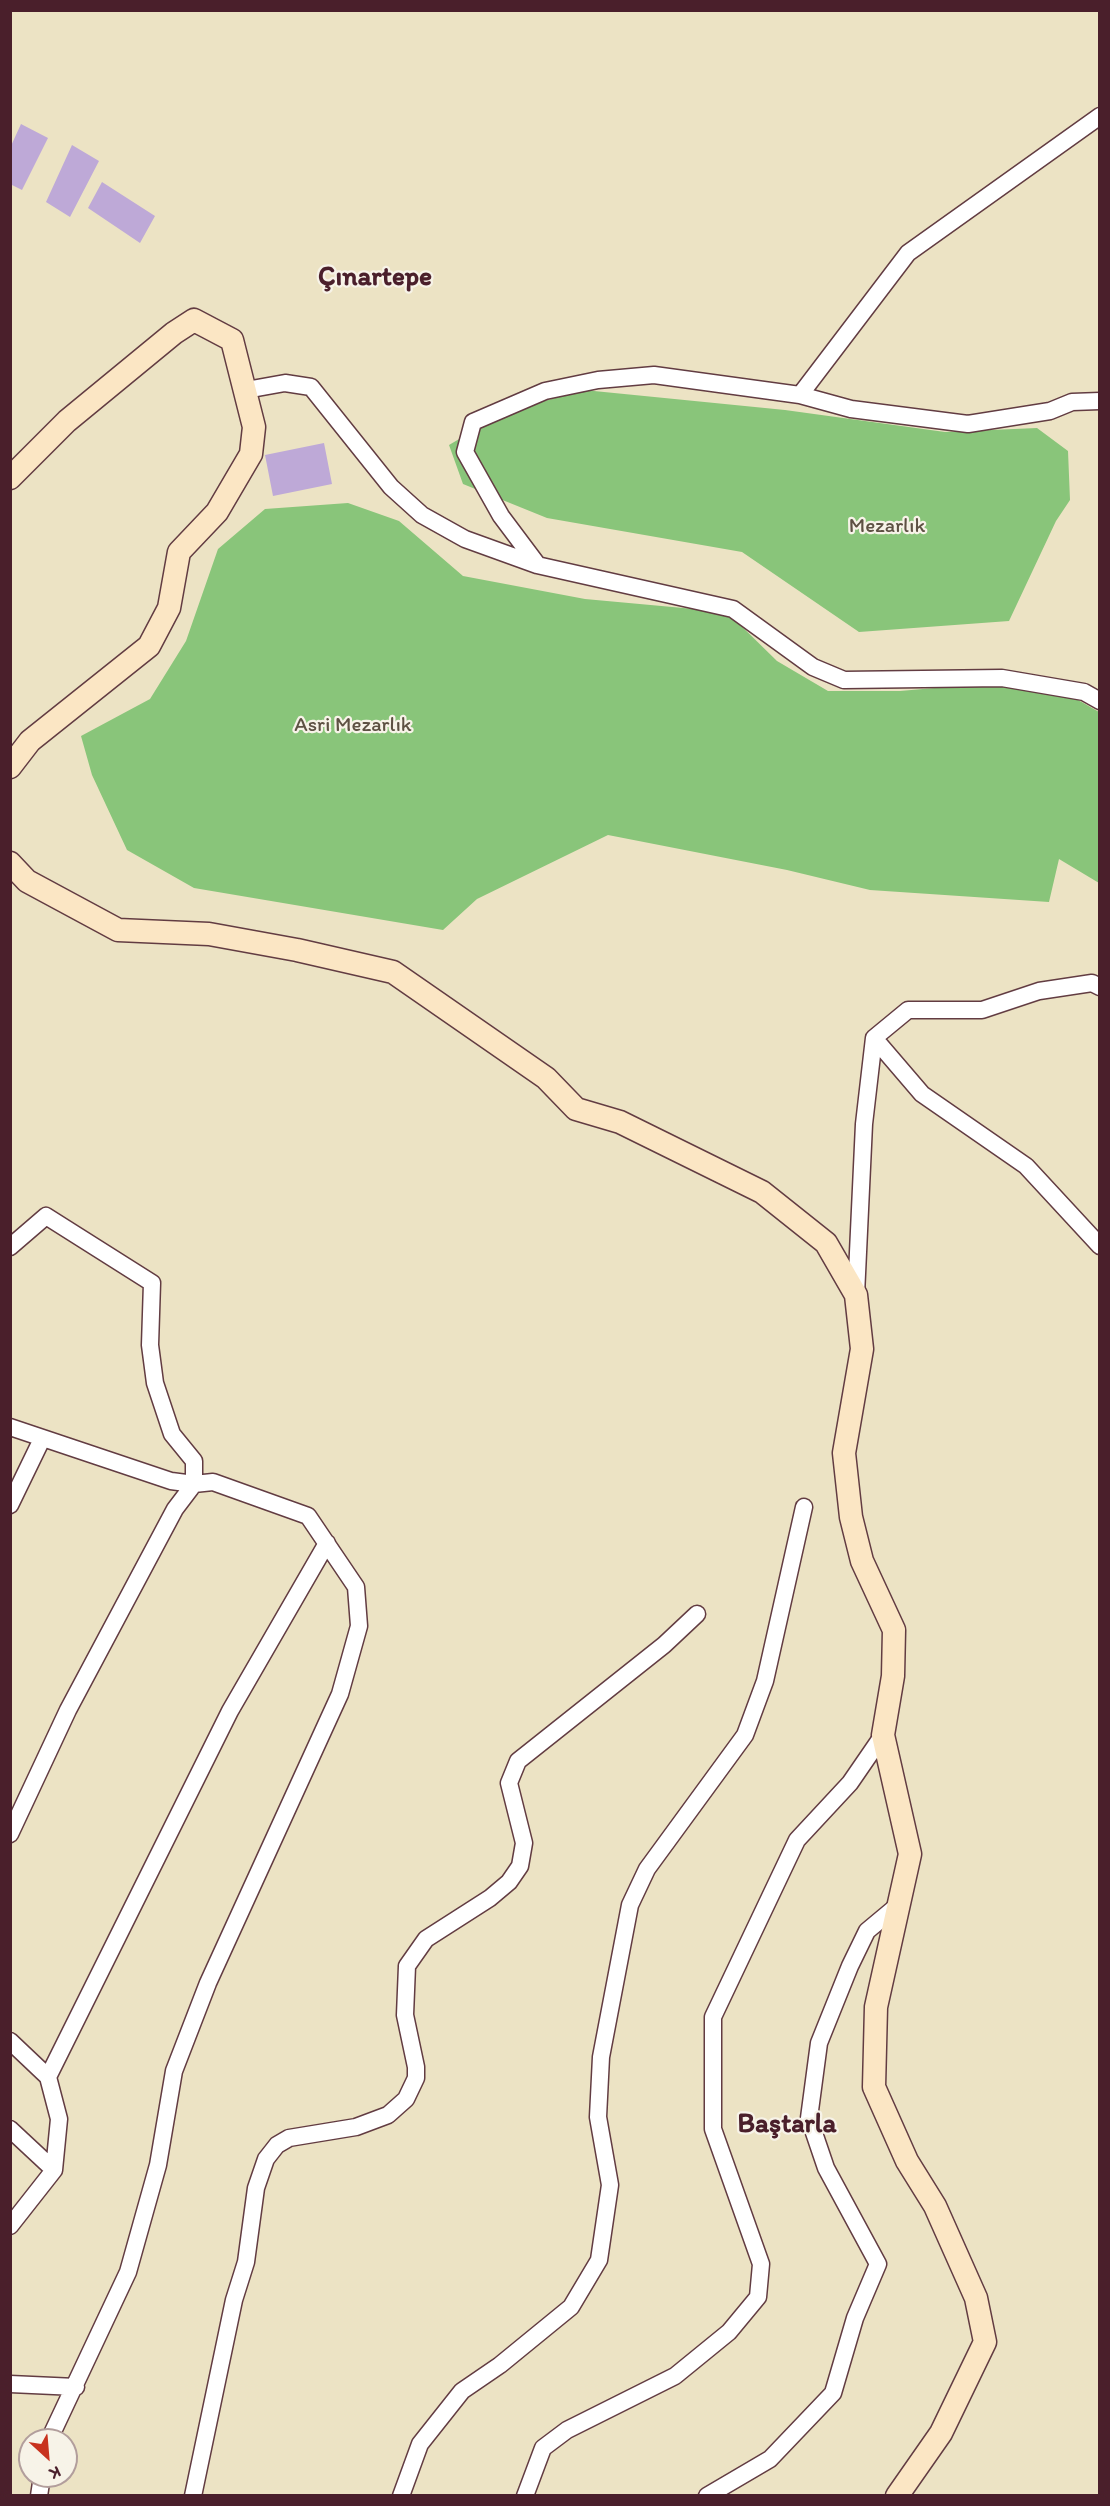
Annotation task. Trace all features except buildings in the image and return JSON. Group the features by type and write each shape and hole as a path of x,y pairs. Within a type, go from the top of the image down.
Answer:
{"main road":[{"path":"10,478 67,422 174,333 194,320 232,340 254,427 251,454 217,512 179,552 169,608 149,646 30,741 10,767"},
{"path":"10,863 27,881 118,930 209,934 297,950 393,972 546,1078 576,1109 620,1122 762,1192 826,1243 856,1295 862,1349 844,1454 851,1517 862,1561 894,1630 893,1676 883,1735 910,1854 876,2007 874,2087 907,2161 935,2206 976,2298 985,2342 941,2433 897,2496"}],"street":[{"path":"800,395 908,253 1100,116"},
{"path":"537,565 501,516 465,452 473,422 545,391 598,380 654,375 800,395 851,409 968,424 1050,411 1072,402 1100,401"},
{"path":"246,390 285,383 311,387 391,487 422,515 465,538 537,565 733,609 813,668 844,680 1002,678 1084,692 1100,701"},
{"path":"856,1295 864,1124 874,1038 908,1011 982,1010 1039,991 1092,983 1100,987"},
{"path":"874,1038 922,1094 1026,1166 1100,1246"},
{"path":"10,1247 46,1216 152,1283 150,1345 155,1383 172,1434 194,1461 194,1484 175,1509 68,1710 10,1834"},
{"path":"10,1428 171,1480 194,1484 213,1482 308,1516 356,1587 359,1626 340,1694 208,1983 174,2071 158,2165 128,2272 55,2428"},
{"path":"10,1505 42,1439"},
{"path":"400,2496 420,2444 462,2391 572,2307 599,2260 610,2186 598,2117 601,2057 630,1905 647,1869 745,1735 765,1681 804,1507"},
{"path":"48,2077 230,1711 327,1543"},
{"path":"193,2496 234,2300 246,2262 256,2188 266,2159 277,2145 289,2138 356,2127 388,2115 406,2099 416,2078 416,2067 405,2015 408,1966 426,1939 490,1898 508,1882 520,1866 524,1843 509,1783 518,1761 664,1646 697,1614"},
{"path":"525,2496 543,2448 567,2430 675,2376 729,2332 758,2297 761,2264 713,2129 713,2017 797,1840 850,1783 883,1735"},
{"path":"707,2496 770,2459 833,2393 855,2318 878,2264 826,2168 809,2118 819,2043 850,1966 867,1931 897,1906"},
{"path":"10,2041 48,2077 59,2119 54,2170 10,2226"},
{"path":"10,2130 54,2170"},
{"path":"10,2384 76,2387"}],"green space":[{"name":"Mezarlık","path":"584,390 785,410 945,432 1037,428 1068,451 1070,500 1056,521 1009,621 859,632 742,552 547,518 463,484 449,445 505,412"},
{"name":"Asri Mezarlık","path":"348,503 399,521 463,576 585,599 727,612 777,661 828,691 900,691 1003,682 1073,697 1099,712 1099,883 1059,859 1049,902 870,890 787,870 608,835 477,899 443,930 194,888 127,850 92,775 81,736 150,699 186,641 218,549 265,509"}],"district":[{"name":"Çınartepe","path":"375,278"},
{"name":"Baştarla","path":"787,2125"}]}
